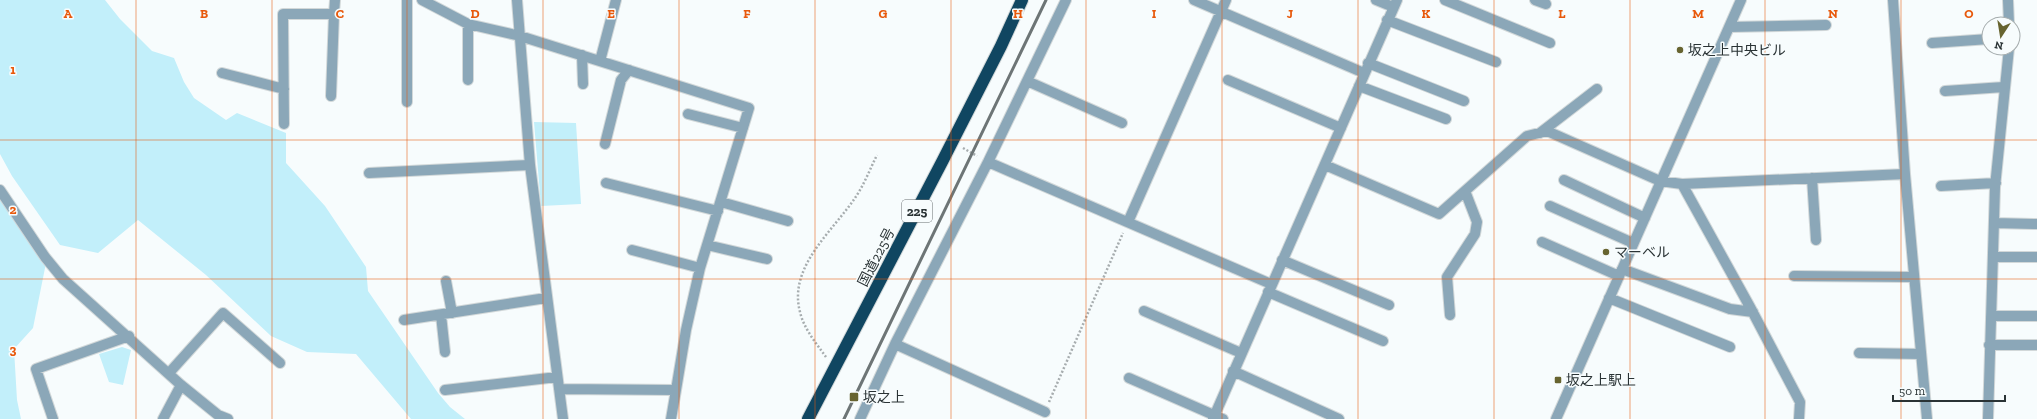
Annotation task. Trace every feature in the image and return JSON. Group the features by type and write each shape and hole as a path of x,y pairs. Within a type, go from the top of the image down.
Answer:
{"highway":[{"name":"国道225号","path":"808,419 837,366 1001,46 1022,0"}],"street":[{"path":"331,96 335,0"},
{"path":"407,0 407,102"},
{"path":"422,0 468,24 520,36 749,108 700,268 686,330 671,419"},
{"path":"517,0 530,165 546,298 563,419"},
{"path":"600,61 616,0"},
{"path":"860,419 895,344 988,162 1066,0"},
{"path":"1194,0 1364,73"},
{"path":"1128,222 1226,0"},
{"path":"1130,378 1217,418 1233,371 1395,4 1376,0"},
{"path":"1445,0 1550,43"},
{"path":"1556,419 1741,0"},
{"path":"1893,0 1905,174 1926,419"},
{"path":"2008,0 2009,16"},
{"path":"284,124 283,14 334,14"},
{"path":"1388,20 1496,62"},
{"path":"468,24 468,80"},
{"path":"1729,27 1826,25"},
{"path":"1932,43 1981,40"},
{"path":"582,55 583,84"},
{"path":"1988,419 1989,345 1996,183 2008,56"},
{"path":"1368,63 1464,101"},
{"path":"606,144 621,80 629,70"},
{"path":"222,73 284,89"},
{"path":"1228,80 1341,128"},
{"path":"1027,81 1122,123"},
{"path":"1359,86 1446,119"},
{"path":"1945,91 2004,87"},
{"path":"1540,133 1597,89"},
{"path":"688,114 743,128"},
{"path":"1325,165 1439,214 1527,136 1547,131 1660,181 1682,184 1905,174"},
{"path":"988,162 1128,222 1383,341"},
{"path":"369,173 530,165"},
{"path":"1812,178 1816,240"},
{"path":"1564,180 1645,218"},
{"path":"1941,186 1996,183"},
{"path":"606,184 788,221"},
{"path":"1682,184 1753,312 1800,402 1799,419"},
{"path":"0,190 45,257 63,279 129,336 181,385 218,415 228,419"},
{"path":"1450,315 1447,276 1475,234 1477,222 1465,191"},
{"path":"1550,206 1634,244"},
{"path":"1994,223 2037,224"},
{"path":"1542,242 1621,273 1730,309 1753,312"},
{"path":"707,245 767,259"},
{"path":"632,250 700,268"},
{"path":"1993,257 2037,257"},
{"path":"1282,260 1389,306"},
{"path":"1794,276 1914,277"},
{"path":"446,281 452,313"},
{"path":"404,320 546,298"},
{"path":"1609,298 1730,347"},
{"path":"1144,311 1241,353"},
{"path":"169,374 223,313 280,363"},
{"path":"441,315 445,352"},
{"path":"1991,316 2037,316"},
{"path":"53,419 36,369 129,336"},
{"path":"895,344 1045,412"},
{"path":"1989,345 2037,345"},
{"path":"1859,353 1921,354"},
{"path":"1233,371 1339,419"},
{"path":"445,390 557,377"},
{"path":"163,419 181,385"},
{"path":"559,389 676,390"}],"path":[{"path":"963,148 988,162"},
{"path":"837,366 828,360 809,334 798,304 800,283 808,258 855,198 878,155"},
{"path":"1045,412 1128,222"}],"shaded area":[{"path":"0,0 105,0 120,19 152,51 174,58 184,82 194,98 226,120 237,113 286,133 286,163 325,206 366,267 368,291 438,393 450,407 465,419 411,419 356,354 307,352 271,336 206,275 138,220 98,253 60,245 12,176 0,154"},
{"path":"534,122 576,123 581,204 541,206"},
{"path":"0,189 47,258 33,328 14,349 17,400 21,419 0,419"},
{"path":"122,347 131,350 123,385 109,382 99,354"}],"railway":[{"path":"844,419 1046,0"}],"place":[{"name":"坂之上中央ビル","path":"1680,50"},
{"name":"マーベル","path":"1606,252"},
{"name":"坂之上駅上","path":"1558,380"},
{"name":"坂之上","path":"854,397"}]}
